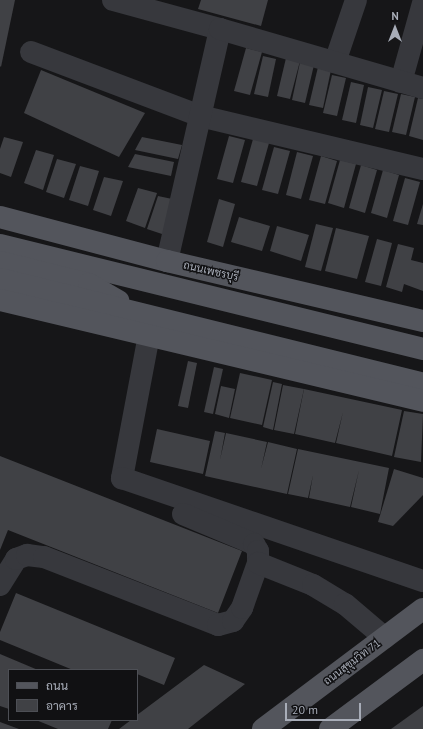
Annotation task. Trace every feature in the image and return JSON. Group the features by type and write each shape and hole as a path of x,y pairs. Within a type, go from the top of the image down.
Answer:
{"main road":[{"name":"ถนนเพชรบุรี","path":"0,217 167,261 423,321"},
{"path":"0,245 419,348"},
{"path":"89,284 167,261"},
{"path":"0,262 89,284 202,348"},
{"path":"0,279 414,381"},
{"path":"0,300 423,401"},
{"name":"ถนนสุขุมวิท 71","path":"263,729 423,610"},
{"path":"338,727 423,660"}],"street":[{"path":"113,0 220,29 423,88"},
{"path":"335,62 356,0"},
{"path":"401,82 423,3"},
{"path":"167,261 220,29"},
{"path":"31,52 200,116 423,168"},
{"path":"149,335 122,478 423,581"},
{"path":"0,585 16,559 27,555 44,557 218,625 233,621 242,608 258,563 258,552 254,544 176,511"},
{"path":"258,563 313,585 345,604 384,638"}],"building":[{"path":"0,0 15,0 1,67 0,66"},
{"path":"201,0 268,0 261,26 198,9"},
{"path":"246,48 262,52 250,95 234,91"},
{"path":"263,56 276,59 268,97 254,94"},
{"path":"286,58 300,61 290,99 277,96"},
{"path":"300,62 314,65 305,103 292,100"},
{"path":"318,67 331,70 323,108 309,105"},
{"path":"41,70 145,113 119,157 24,113"},
{"path":"332,75 346,78 337,116 323,113"},
{"path":"351,82 364,85 356,123 342,120"},
{"path":"368,87 382,90 373,128 360,125"},
{"path":"384,91 398,94 389,132 375,129"},
{"path":"401,94 415,97 406,135 392,132"},
{"path":"418,98 423,99 423,140 409,136"},
{"path":"229,136 245,140 233,183 217,179"},
{"path":"4,137 23,142 11,177 0,173 0,149"},
{"path":"142,137 182,145 178,159 135,150"},
{"path":"253,139 269,143 257,186 241,182"},
{"path":"274,147 290,151 278,194 262,190"},
{"path":"36,150 54,155 43,190 24,183"},
{"path":"297,152 313,156 301,199 286,195"},
{"path":"135,154 174,162 171,176 128,167"},
{"path":"321,156 337,161 325,204 309,200"},
{"path":"57,159 76,164 64,198 46,192"},
{"path":"340,160 356,164 344,208 328,203"},
{"path":"361,165 377,170 365,213 349,208"},
{"path":"80,166 99,171 88,206 69,200"},
{"path":"383,170 399,175 387,218 371,213"},
{"path":"104,177 123,181 111,216 93,210"},
{"path":"405,178 420,182 408,225 393,221"},
{"path":"138,188 157,193 145,228 126,221"},
{"path":"158,196 177,200 165,235 147,229"},
{"path":"219,199 235,204 223,247 207,242"},
{"path":"423,204 423,225 417,224"},
{"path":"239,217 270,226 262,251 231,242"},
{"path":"316,224 333,228 321,271 305,267"},
{"path":"277,226 309,235 301,261 270,251"},
{"path":"336,228 369,236 357,279 325,271"},
{"path":"377,239 392,243 381,286 365,282"},
{"path":"398,244 414,248 411,260 423,263 423,291 404,284 402,292 386,287"},
{"path":"188,361 197,363 188,408 178,406"},
{"path":"214,367 223,369 213,414 204,412"},
{"path":"240,373 272,380 262,425 230,418"},
{"path":"273,382 282,384 273,430 263,427"},
{"path":"283,385 304,389 294,434 274,430"},
{"path":"221,386 235,389 229,418 215,414"},
{"path":"304,389 402,410 392,456 336,443 343,412 335,443 295,434"},
{"path":"404,411 423,414 421,462 394,457"},
{"path":"157,429 210,441 203,474 150,462"},
{"path":"215,431 225,433 220,460 226,433 267,442 261,469 268,442 297,449 287,494 205,476"},
{"path":"298,449 389,468 380,514 351,507 359,470 350,507 309,498 313,475 308,498 288,494"},
{"path":"0,456 242,551 218,613 8,530 0,550"},
{"path":"394,469 423,478 423,495 393,526 378,522"},
{"path":"16,593 175,658 164,685 138,674 138,669 71,669 0,640 0,632"},
{"path":"0,654 36,669 8,669 8,709 0,706"},
{"path":"204,665 245,684 188,729 119,729 130,721 138,721 138,714"},
{"path":"423,706 423,729 391,729"},
{"path":"38,721 112,721 108,729 58,729"},
{"path":"0,722 19,729 0,729"}]}
